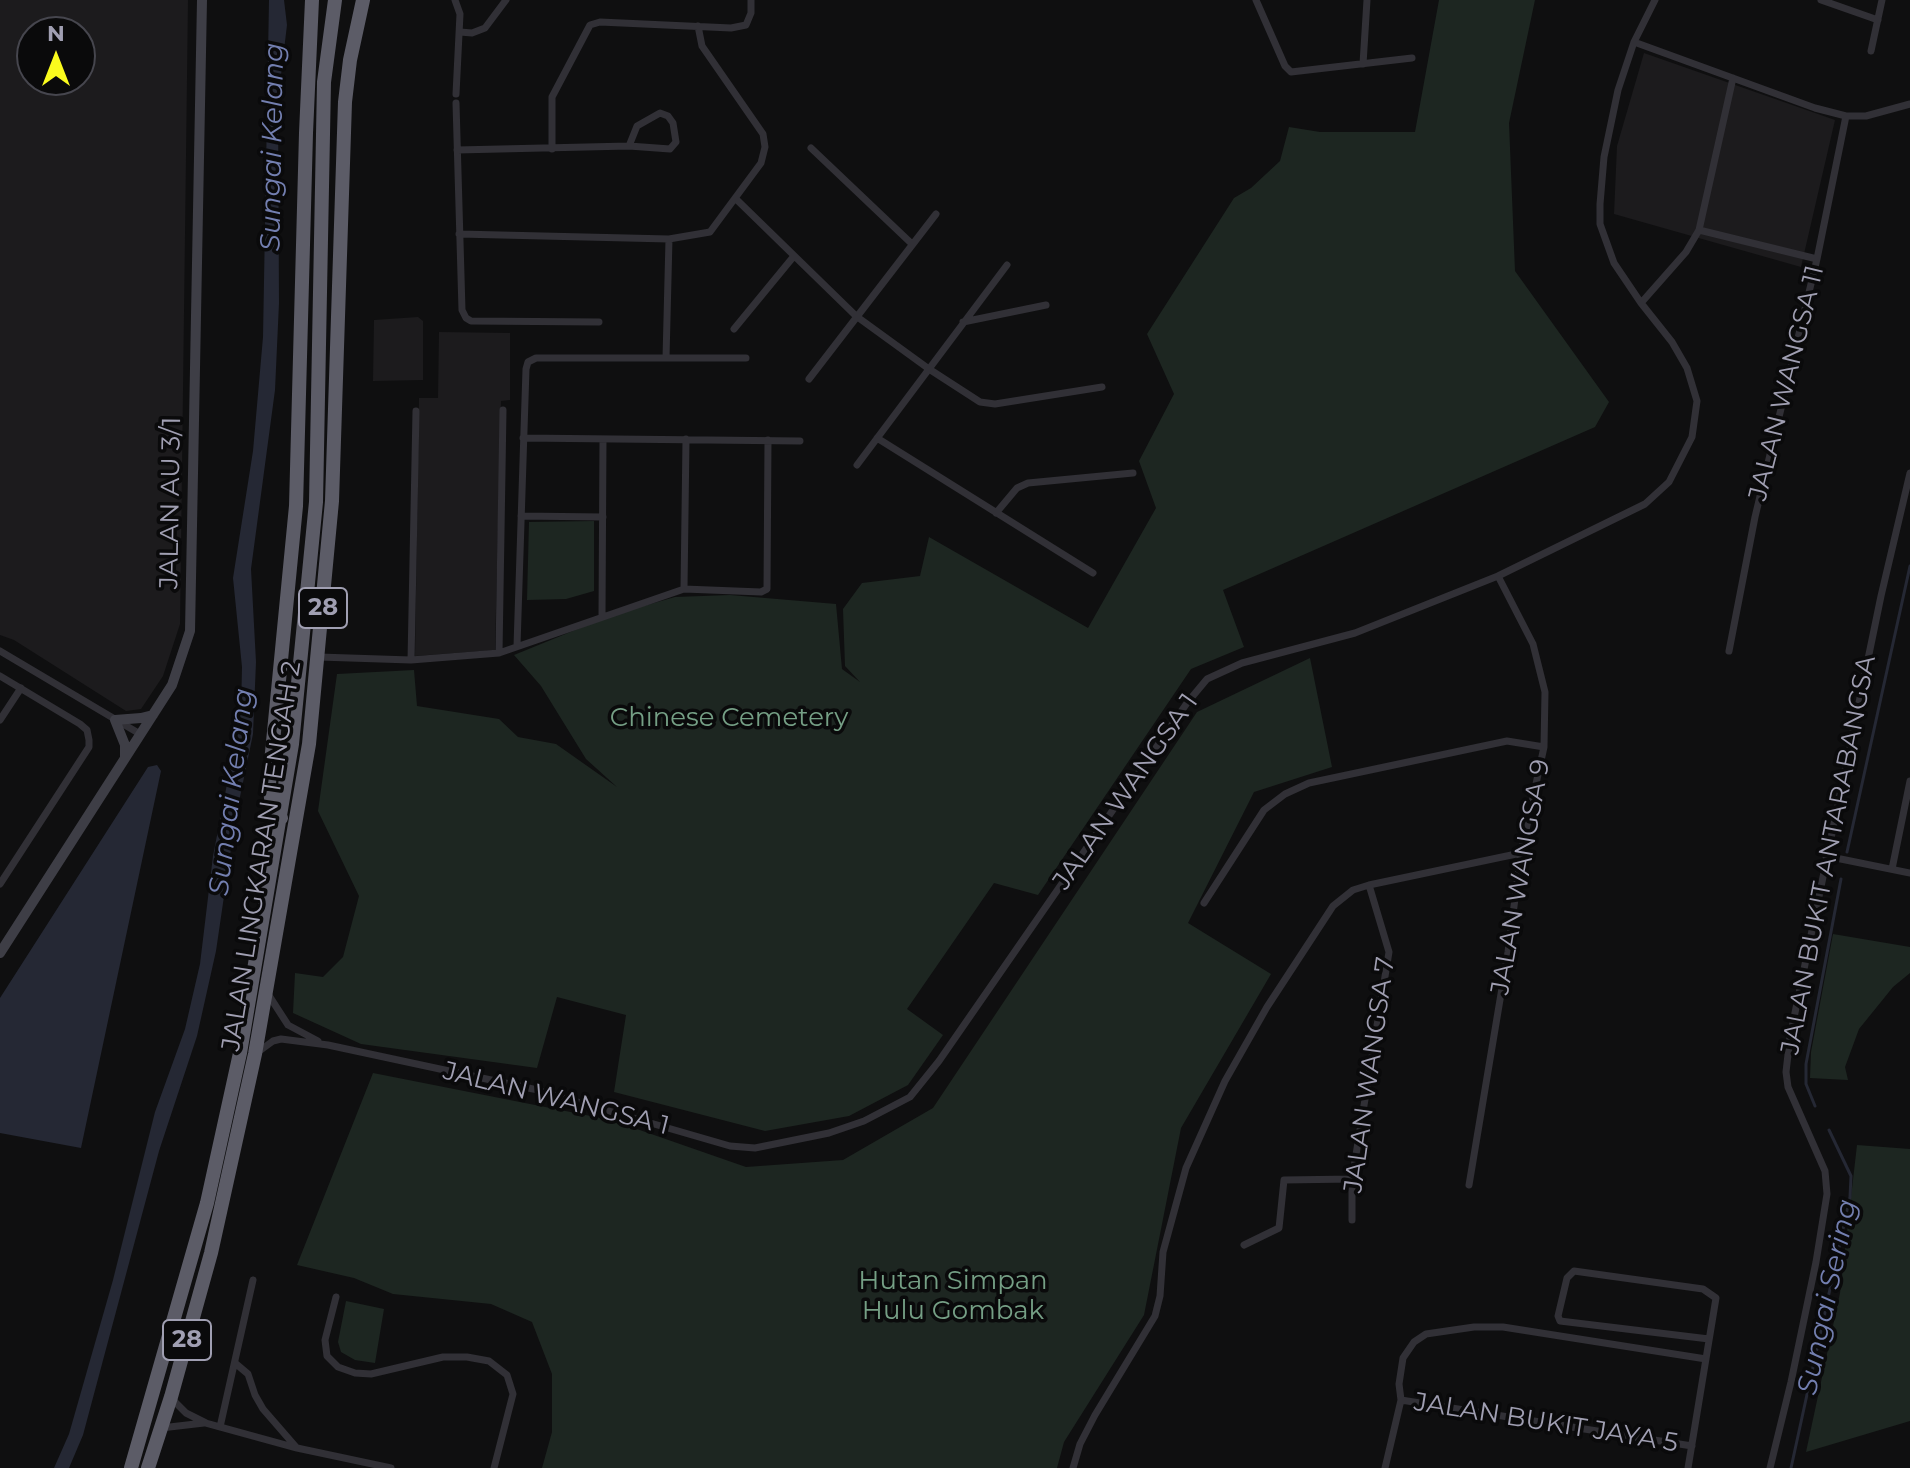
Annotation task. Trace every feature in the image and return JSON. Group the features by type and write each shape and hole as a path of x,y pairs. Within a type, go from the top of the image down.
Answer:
{"highway":[{"path":"281,818 272,805 269,783 296,506 312,0"},
{"name":"JALAN LINGKARAN TENGAH 2","path":"131,1468 207,1203 240,1053 294,729 316,502 324,82 335,0"},
{"name":"JALAN LINGKARAN TENGAH 2","path":"148,1468 211,1253 255,1054 297,822 319,657 332,501 345,102 363,0"}],"main road":[{"name":"JALAN AU 3/1","path":"0,953 172,685 185,648 192,609 202,0"},
{"path":"124,760 125,745 115,720 153,715"}],"street":[{"path":"455,0 460,14 456,98 462,310 471,321 599,322"},
{"path":"460,32 472,33 485,28 506,0"},
{"path":"552,149 552,97 590,25 600,22 731,28 746,25 751,13 751,0"},
{"path":"1256,0 1285,66 1291,72 1412,58"},
{"path":"1363,64 1367,0"},
{"name":"JALAN WANGSA 1","path":"255,1054 281,1039 328,1045 533,1089 730,1146 755,1148 784,1144 864,1121 910,1097 939,1061 1178,715 1207,679 1222,670 1270,654 1355,633 1498,576 1645,504 1669,482 1692,437 1697,401 1687,368 1672,342 1614,263 1600,224 1607,144 1618,90 1634,42 1655,0"},
{"path":"1821,0 1878,20"},
{"path":"1871,51 1882,0"},
{"path":"459,234 669,239 710,232 761,163 765,147 763,134 702,46 698,26"},
{"path":"1634,42 1815,108 1846,116 1866,116 1910,104"},
{"path":"1641,303 1686,252 1699,230 1733,78"},
{"path":"457,150 629,146 670,149 676,142 673,123 668,116 660,113 637,126 629,146"},
{"name":"JALAN WANGSA 11","path":"1729,651 1755,517 1817,259 1846,116"},
{"path":"811,148 912,244"},
{"path":"736,199 856,316 980,402 995,404 1102,387"},
{"path":"809,379 936,214"},
{"path":"1699,230 1817,259"},
{"path":"666,358 669,239"},
{"path":"734,329 794,256"},
{"path":"857,465 1007,265"},
{"path":"963,322 1046,305"},
{"path":"517,646 528,362 536,358 746,358"},
{"path":"499,653 503,410"},
{"path":"411,660 416,411"},
{"path":"523,438 800,441"},
{"path":"877,438 1093,573"},
{"path":"602,615 603,439"},
{"path":"684,589 686,439"},
{"path":"319,657 411,660 499,653 684,589 761,592 767,589 768,440"},
{"path":"996,513 1017,488 1028,483 1133,473"},
{"name":"JALAN BUKIT ANTARABANGSA","path":"1770,1468 1794,1367 1827,1194 1825,1171 1788,1087 1786,1072 1798,994 1826,856 1910,473"},
{"path":"521,516 603,517"},
{"name":"JALAN WANGSA 9","path":"1469,1185 1508,952 1521,853 1544,747 1545,692 1533,644 1498,576"},
{"path":"0,651 140,734"},
{"path":"0,676 87,730 89,747 0,884"},
{"path":"0,720 21,688"},
{"path":"1204,903 1264,810 1285,794 1309,783 1507,741 1544,747"},
{"path":"1892,869 1910,781"},
{"path":"1073,1468 1080,1444 1095,1415 1155,1316 1160,1296 1163,1252 1186,1168 1225,1081 1267,1007 1333,906 1353,890 1369,885 1521,853"},
{"path":"1826,856 1910,873"},
{"name":"JALAN WANGSA 7","path":"1352,1220 1352,1179 1389,952 1369,885"},
{"name":"JALAN WANGSA 1","path":"267,992 288,1025 328,1045"},
{"path":"1244,1245 1279,1228 1284,1180 1352,1179"},
{"path":"1688,1468 1716,1298 1703,1289 1574,1271 1569,1274 1558,1316 1560,1321 1709,1339"},
{"path":"220,1427 253,1280"},
{"path":"336,1297 325,1340 327,1356 338,1367 371,1374 443,1357 467,1357 489,1361 507,1375 513,1394 494,1468"},
{"path":"1385,1468 1401,1400 1399,1384 1403,1358 1414,1342 1426,1334 1474,1327 1503,1327 1706,1359"},
{"path":"235,1363 248,1374 263,1409 297,1448"},
{"path":"171,1397 186,1413 206,1423 297,1448 391,1468"},
{"name":"JALAN BUKIT JAYA 5","path":"1401,1400 1692,1446"},
{"path":"161,1429 206,1423"}],"shaded area":[{"path":"0,0 188,0 180,624 163,676 141,709 126,711 14,640 0,635"},
{"path":"1644,53 1835,120 1801,267 1614,214 1617,146"},
{"path":"418,317 423,321 423,380 373,381 374,320"},
{"path":"439,332 510,333 510,400 501,401 495,650 415,656 419,398 438,398"}],"green space":[{"name":"Chinese Cemetery","path":"1439,0 1535,0 1509,123 1515,271 1609,402 1595,427 1223,590 1244,647 1191,669 1038,895 994,883 907,1009 943,1035 908,1085 849,1116 765,1131 614,1092 626,1015 557,997 537,1068 361,1044 293,1013 295,973 323,977 343,957 359,896 318,811 337,674 414,670 417,706 499,719 518,737 556,744 617,787 586,759 541,686 514,655 612,615 675,597 730,595 836,604 842,669 860,682 845,666 843,609 862,583 920,576 929,537 1088,628 1156,508 1139,461 1174,394 1147,334 1234,198 1251,188 1280,161 1289,127 1320,132 1415,132"},
{"path":"594,521 594,591 566,599 527,600 529,522"},
{"name":"Hutan Simpan Hulu Gombak","path":"1310,658 1332,767 1254,792 1188,923 1271,974 1181,1128 1144,1315 1064,1442 1057,1468 542,1468 552,1432 552,1374 532,1322 491,1304 393,1294 354,1278 297,1265 373,1073 611,1120 746,1167 843,1160 933,1108 1197,712"},
{"path":"1833,934 1910,947 1910,973 1893,987 1859,1029 1845,1067 1848,1080 1810,1078 1811,1052"},
{"path":"1857,1145 1910,1149 1910,1421 1806,1452 1840,1293"},
{"path":"346,1301 384,1309 375,1363 355,1360 341,1352 338,1342"}],"water":[{"name":"Sungai Kelang","path":"269,0 284,0 287,25 278,100 279,303 275,390 251,569 256,662 253,734 235,821 216,951 197,1036 159,1151 83,1435 69,1468 54,1468 69,1434 113,1280 155,1112 185,1029 200,964 213,856 241,712 242,667 233,578 253,451 263,337"},
{"path":"157,765 161,771 81,1148 0,1133 0,998 148,767"}],"waterway":[{"name":"Sungai Sering","path":"1847,852 1910,566"},
{"name":"Sungai Sering","path":"1815,1106 1806,1084 1806,1064 1841,879"},
{"name":"Sungai Sering","path":"1791,1468 1850,1197 1851,1176 1829,1130"}]}
